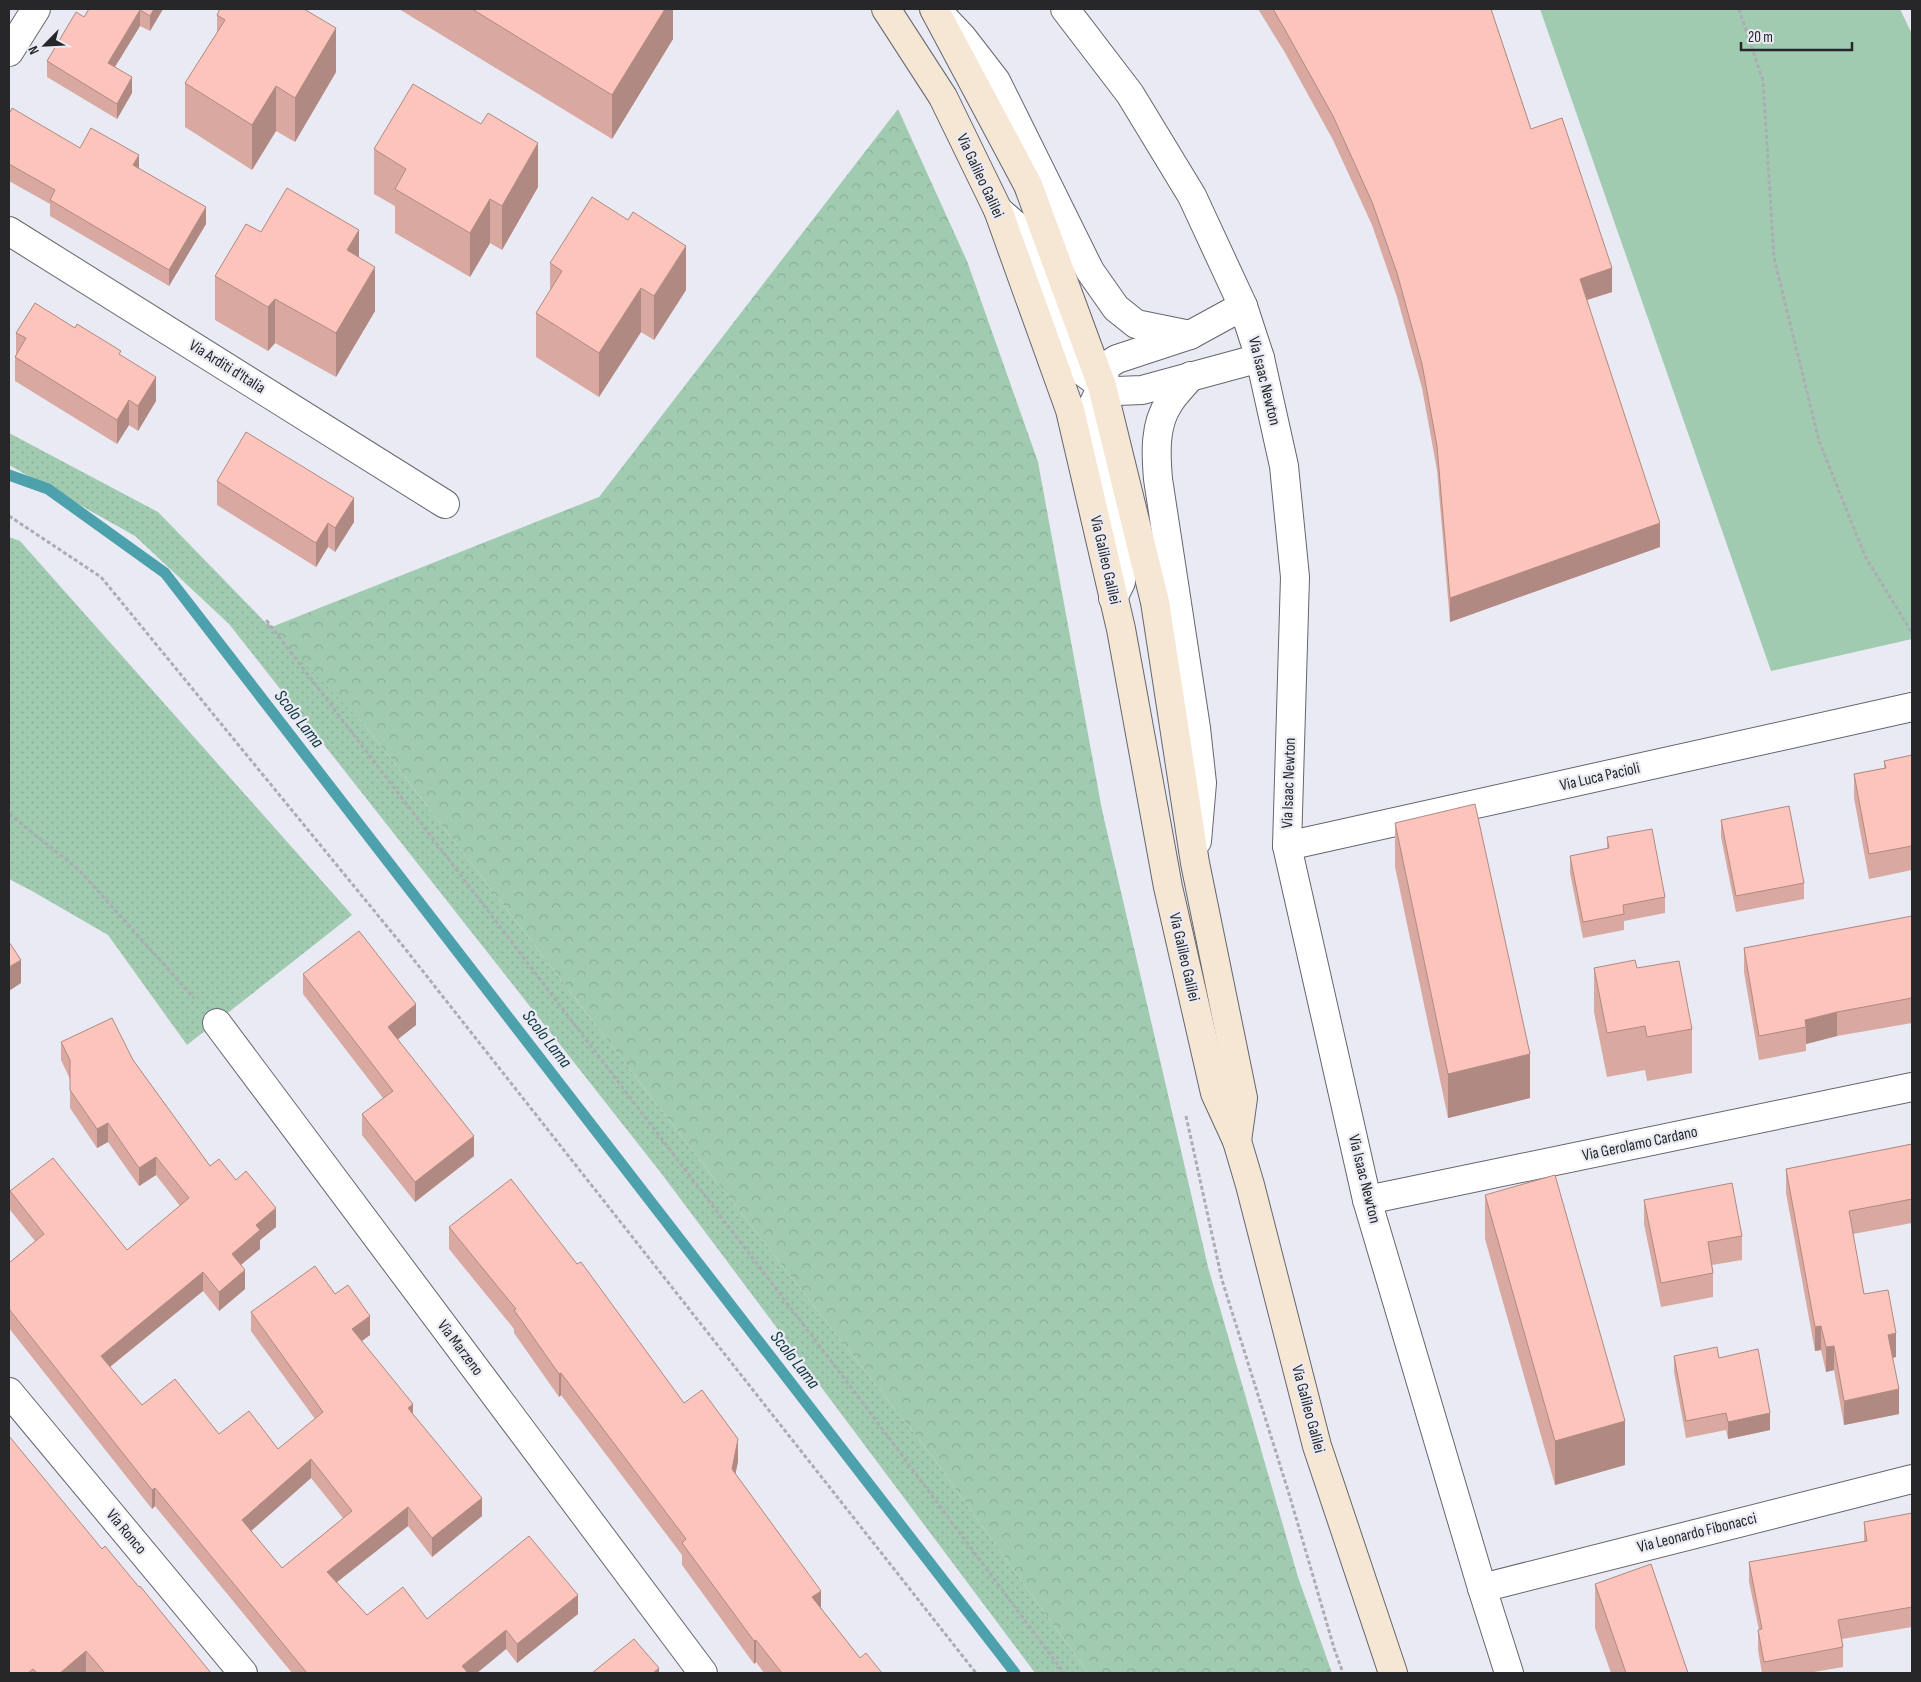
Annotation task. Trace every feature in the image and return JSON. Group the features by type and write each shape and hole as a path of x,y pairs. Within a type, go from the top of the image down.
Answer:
{"main road":[{"name":"Via Galileo Galilei","path":"886,9 943,97 998,210 1070,410 1121,629 1168,887 1215,1093 1236,1141 1250,1185 1317,1446 1393,1673"},
{"name":"Via Galileo Galilei","path":"934,9 1028,185 1102,386 1155,602 1195,863 1243,1098 1236,1141"}],"street":[{"path":"9,52 36,9"},
{"path":"934,9 962,37 996,81 1090,271 1116,308 1136,324 1190,335"},
{"name":"Via Isaac Newton","path":"1065,9 1130,94 1192,196 1243,306 1260,358 1284,466 1295,577 1287,846 1367,1200 1482,1588 1510,1673"},
{"path":"998,210 1022,231 1068,355 1075,366 1102,386 1117,391 1142,390 1260,358"},
{"name":"Via Arditi d'Italia","path":"9,231 445,504"},
{"path":"1113,598 1121,582 1122,558 1094,450 1092,409 1102,386 1106,366 1117,359 1190,335 1243,306"},
{"path":"1191,376 1168,404 1159,427 1156,456 1196,728 1202,783 1195,863"},
{"name":"Via Luca Pacioli","path":"1287,846 1912,707"},
{"name":"Via Marzeno","path":"217,1023 702,1673"},
{"name":"Via Gerolamo Cardano","path":"1367,1200 1912,1087"},
{"name":"Via Ronco","path":"9,1392 243,1673"},
{"name":"Via Leonardo Fibonacci","path":"1482,1588 1912,1479"}],"path":[{"path":"1739,9 1763,81 1774,258 1819,441 1865,556 1912,633"},
{"path":"9,516 101,577 403,946 976,1673"},
{"path":"269,628 267,621 854,1391 1064,1673"},
{"path":"9,814 79,870 217,1023"}],"green space":[{"path":"1540,9 1900,9 1912,34 1912,639 1771,671"},
{"path":"898,109 967,261 1038,462 1102,810 1208,1267 1298,1577 1332,1673 1088,1673 934,1459 712,1176 364,724 269,628 599,497"},
{"path":"9,433 158,512 364,724 712,1176 934,1459 1088,1673 1035,1673 661,1173 229,624 135,536 9,465"},
{"path":"9,537 20,541 352,915 187,1045 108,935 9,879"}],"building":[{"path":"89,9 154,9 150,16 140,10 108,63 132,77 117,104 47,61 76,12 84,17"},
{"path":"220,9 304,9 336,28 295,98 276,86 252,125 185,83 225,20 217,15"},
{"path":"472,9 665,9 612,95"},
{"path":"1273,9 1491,9 1531,129 1562,118 1612,268 1580,279 1660,523 1450,598 1437,446 1422,364 1397,273 1372,202 1333,116"},
{"path":"413,84 481,124 488,113 538,143 502,206 490,199 470,233 395,189 406,169 374,149"},
{"path":"12,108 80,148 91,128 139,155 133,165 206,207 169,270 50,200 55,190 9,164 9,114"},
{"path":"287,188 359,230 347,250 375,267 336,333 275,299 268,307 215,276 246,224 261,232"},
{"path":"592,197 628,220 633,212 686,246 654,296 641,288 599,353 536,313 562,271 550,263"},
{"path":"35,303 75,328 77,324 121,351 119,354 156,377 138,406 129,400 117,420 15,357 26,338 16,333"},
{"path":"246,432 354,498 335,528 328,523 316,543 217,481"},
{"path":"1912,755 1912,846 1869,854 1854,774 1886,768 1884,761"},
{"path":"1475,804 1530,1054 1448,1074 1395,823"},
{"path":"1789,806 1804,883 1736,896 1721,820"},
{"path":"1652,829 1665,897 1623,905 1624,914 1583,922 1570,856 1609,848 1607,837"},
{"path":"1912,916 1912,998 1837,1012 1805,1020 1806,1027 1759,1036 1744,948"},
{"path":"359,931 416,1004 388,1027 474,1136 415,1182 362,1114 393,1091 303,974"},
{"path":"9,942 21,960 9,967"},
{"path":"1635,960 1637,968 1679,961 1692,1029 1647,1037 1645,1026 1607,1033 1594,968"},
{"path":"112,1018 133,1060 210,1166 219,1159 236,1180 246,1171 276,1208 256,1225 260,1230 232,1254 245,1270 219,1292 203,1272 101,1356 142,1405 175,1379 219,1434 249,1411 278,1449 323,1412 251,1312 315,1266 335,1294 348,1285 370,1316 352,1329 413,1404 408,1408 482,1498 432,1538 408,1507 327,1572 367,1615 403,1587 427,1619 529,1536 578,1595 517,1644 506,1630 462,1666 468,1673 307,1673 155,1488 152,1490 9,1309 9,1263 44,1234 10,1191 53,1158 127,1250 189,1198 156,1157 139,1168 108,1123 97,1129 70,1090 70,1060 61,1042","holes":["311,1459 352,1511 282,1568 242,1520"]},
{"path":"1912,1144 1912,1199 1849,1211 1864,1294 1888,1290 1896,1333 1888,1335 1899,1389 1844,1401 1834,1346 1826,1347 1821,1326 1815,1327 1786,1169"},
{"path":"1555,1175 1625,1421 1555,1441 1485,1195"},
{"path":"511,1179 577,1264 581,1262 684,1403 702,1390 738,1439 732,1469 821,1591 812,1597 860,1658 866,1653 882,1673 782,1673 756,1640 754,1641 682,1543 686,1539 561,1373 559,1374 514,1310 516,1309 449,1227"},
{"path":"1732,1183 1742,1236 1708,1242 1713,1273 1661,1283 1644,1200"},
{"path":"1717,1347 1719,1358 1758,1349 1770,1413 1728,1422 1726,1413 1686,1421 1674,1356"},
{"path":"9,1436 102,1549 105,1546 211,1673 105,1673 86,1651 60,1673 37,1673 33,1669 28,1673 9,1673"},
{"path":"1912,1513 1912,1607 1838,1620 1843,1647 1764,1662 1758,1630 1762,1629 1749,1562 1867,1541 1864,1522"},
{"path":"1651,1564 1688,1673 1626,1673 1595,1584"},
{"path":"634,1639 659,1668 653,1673 592,1673"}],"waterway":[{"name":"Scolo Lama","path":"9,475 48,489 165,573 1015,1673"}]}
